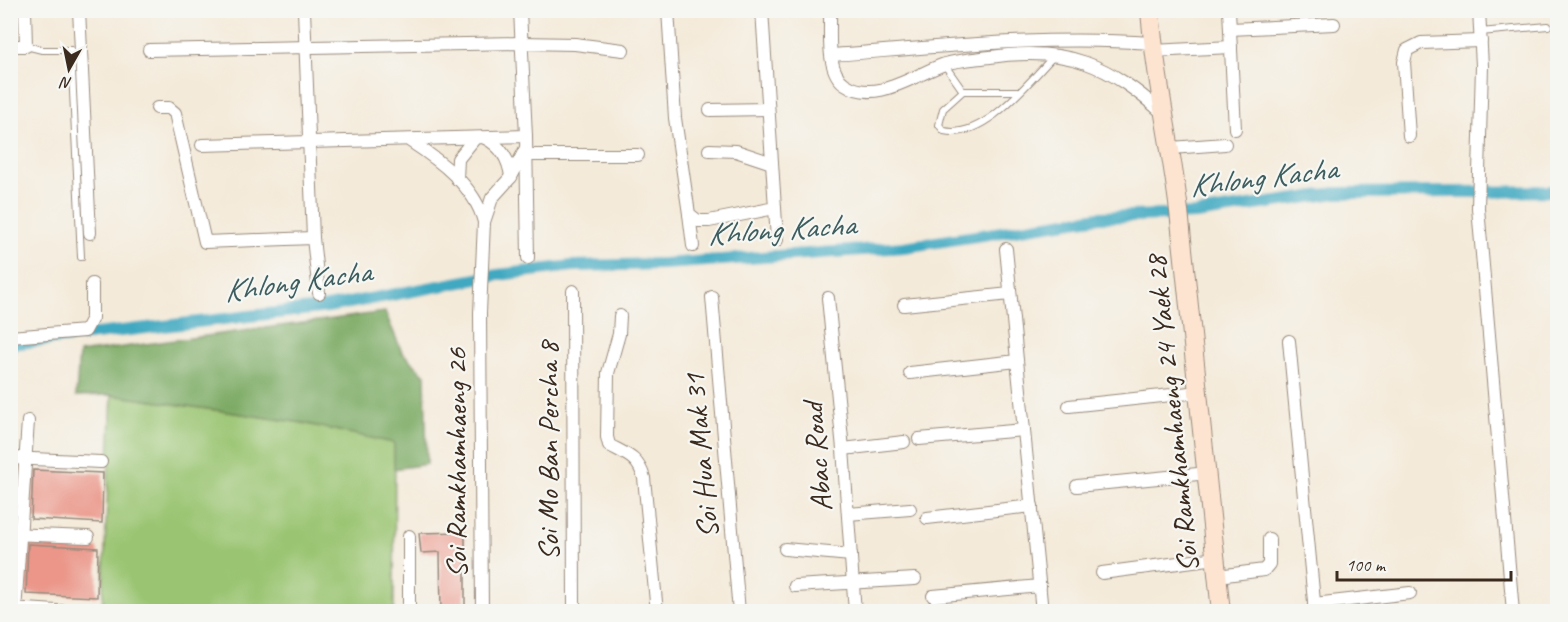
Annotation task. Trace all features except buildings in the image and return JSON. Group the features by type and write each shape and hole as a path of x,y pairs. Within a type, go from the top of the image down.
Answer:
{"street":[{"path":"10,46 26,46 24,10"},
{"path":"79,10 90,233"},
{"path":"304,10 313,237 319,293"},
{"path":"520,10 528,258"},
{"path":"668,10 675,118 693,246"},
{"path":"762,10 777,240"},
{"path":"830,10 832,55 838,79 855,89 869,91 902,83 944,64 1000,56 1054,55 1083,61 1123,80 1166,116"},
{"name":"Soi Ramkhamhaeng 24 Yaek 28","path":"1150,10 1153,47 1166,116 1182,232 1221,612"},
{"path":"1228,10 1236,129"},
{"path":"1479,10 1478,208 1513,612"},
{"path":"1230,29 1334,24"},
{"path":"1409,136 1404,62 1407,50 1421,43 1480,36"},
{"path":"832,55 1083,40 1153,47 1231,47"},
{"path":"1083,40 1083,61"},
{"path":"149,50 521,43 575,44 623,50"},
{"path":"941,47 944,64"},
{"path":"157,108 169,108 176,113 205,242 313,237"},
{"path":"710,110 768,109"},
{"path":"480,138 492,142 504,155 511,177"},
{"path":"457,179 458,159 480,138"},
{"path":"202,145 480,138 526,146 638,155"},
{"path":"409,141 427,152 457,179 478,205 484,222"},
{"path":"1171,148 1225,144"},
{"name":"Soi Ramkhamhaeng 26","path":"482,612 480,313 484,222 492,198 511,177 526,146"},
{"path":"709,150 736,151 772,163"},
{"path":"689,214 698,221 709,221 776,208"},
{"path":"1006,249 1042,612"},
{"path":"10,336 85,331 92,318 92,284"},
{"name":"Soi Mo Ban Percha 8","path":"573,291 574,612"},
{"path":"904,305 1010,294"},
{"name":"Soi Hua Mak 31","path":"712,297 739,612"},
{"name":"Abac Road","path":"828,298 843,449 855,612"},
{"name":"Soi Mo Ban Percha 8","path":"620,316 619,334 608,373 607,437 609,445 634,457 640,465 644,478 657,612"},
{"path":"1289,341 1315,608 1410,593"},
{"path":"910,373 1017,361"},
{"path":"1070,406 1199,392"},
{"path":"28,421 16,534 13,609 72,612"},
{"path":"919,440 1024,430"},
{"path":"843,449 903,442"},
{"path":"10,458 101,462"},
{"path":"1077,486 1208,473"},
{"path":"927,519 1032,506"},
{"path":"848,514 910,510"},
{"path":"16,534 88,537"},
{"path":"409,536 409,612"},
{"path":"1102,573 1217,567 1264,570 1269,564 1269,539"},
{"path":"785,549 851,555"},
{"path":"795,586 915,579"},
{"path":"933,596 1040,586"}],"lane":[{"path":"1480,36 1548,26"},
{"path":"26,46 42,51 72,50 81,257"},
{"path":"1018,91 963,91 939,117 939,125 944,131 965,132 979,126 990,119 1018,91 1054,55"},
{"path":"944,64 963,91"}],"green space":[{"path":"385,312 402,352 425,375 427,464 394,469 394,443 303,423 112,395 76,396 79,353"},
{"path":"112,395 303,423 395,443 394,611 102,612"}],"waterway":[{"name":"Khlong Kacha","path":"10,344 327,307 498,275 572,266 664,264 904,247 1099,217 1196,214 1336,193 1558,191"}]}
